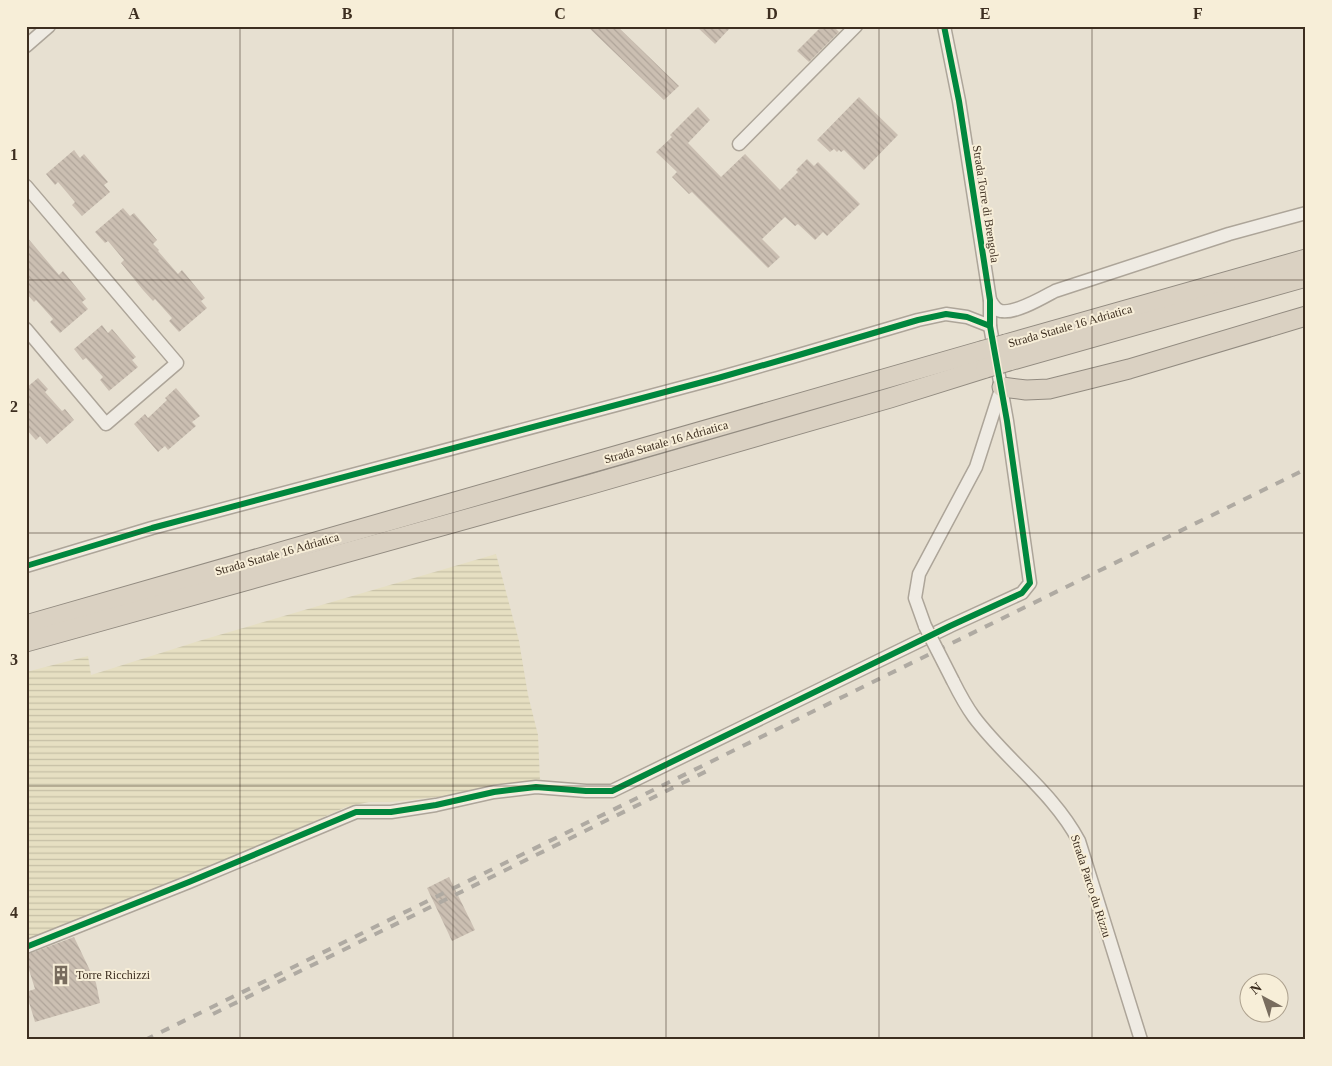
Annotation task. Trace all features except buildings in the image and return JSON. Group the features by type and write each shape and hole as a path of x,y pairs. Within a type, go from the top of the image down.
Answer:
{"highway":[{"name":"Strada Statale 16 Adriatica","path":"1008,353 1306,259"},
{"name":"Strada Statale 16 Adriatica","path":"26,625 984,359 1306,277"},
{"path":"1002,387 1049,390 1129,369 1306,316"},
{"name":"Strada Statale 16 Adriatica","path":"26,642 881,401 984,359"}],"street":[{"path":"26,46 50,26"},
{"path":"739,144 856,26"},
{"name":"Strada Torre di Brengola","path":"26,946 189,882 356,812 391,812 436,805 494,792 536,787 586,791 612,790 1022,593 1030,582 1002,387 990,326 990,300 959,101 944,26"},
{"path":"26,186 177,363 106,424 26,329"},
{"path":"990,300 995,309 1002,311 1011,310 1035,302 1055,291 1229,234 1306,213"},
{"path":"26,566 152,528 718,378 918,320 946,314 967,317 990,326"},
{"name":"Strada Parco du Rizzu","path":"1002,387 976,467 918,574 915,598 925,626 963,701 975,718 1050,798 1067,820 1079,841 1141,1040"}],"shaded area":[{"path":"496,554 519,641 528,695 538,735 540,781 484,787 447,796 391,802 369,802 346,807 272,840 26,939 26,672 88,656 91,675 202,640"}],"railway":[{"path":"145,1040 1306,469"},
{"path":"213,1014 713,768"}],"cycle path":[{"path":"26,947 189,882 356,812 391,812 436,805 494,792 536,787 612,791 950,626 1022,593 1030,583 1007,421 990,326 990,300 959,101 944,26"},
{"path":"26,566 152,528 718,378 918,320 946,314 967,317 990,326"}],"place":[{"name":"Torre Ricchizzi","path":"61,975"}]}
